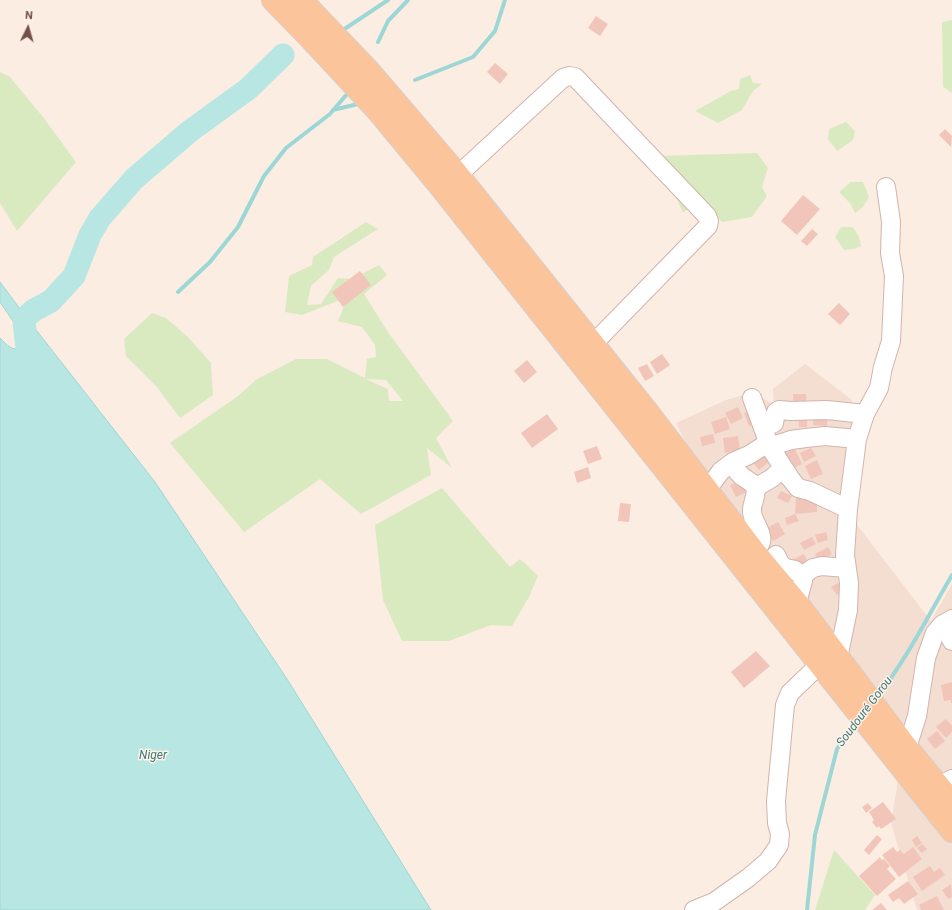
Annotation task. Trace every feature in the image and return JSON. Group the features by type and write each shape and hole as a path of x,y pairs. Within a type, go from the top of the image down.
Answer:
{"main road":[{"path":"273,0 310,37 378,111 451,178"},
{"path":"301,0 369,71 521,270 901,753 952,830"},
{"path":"521,270 593,344 700,497 753,550 797,603 832,665"},
{"path":"901,753 948,789"}],"street":[{"path":"451,178 563,78 569,76 575,78 707,216 709,221 708,226 593,344"},
{"path":"694,910 714,902 748,878 768,861 779,846 780,834 777,823 776,801 785,705 790,693 832,665 848,610 849,583 845,555 848,509 857,439 865,414 879,388 883,367 891,341 894,276 890,253 891,222 886,187"},
{"path":"752,398 770,446 783,468 798,488 810,490 848,509"},
{"path":"763,428 774,423 776,419 776,412 779,410 827,410 865,414"},
{"path":"700,497 721,471 733,462 749,456 763,446 770,446 791,440 825,436 857,439"},
{"path":"733,462 739,474 753,483 756,492 752,513 761,534 761,539 757,547 753,550"},
{"path":"755,488 772,478 783,468"},
{"path":"776,555 781,565 795,570 802,576 803,581 797,603"},
{"path":"802,576 813,568 822,566 846,568"},
{"path":"948,622 952,641"},
{"path":"901,753 917,716 926,658 935,634 948,622"}],"shaded area":[{"path":"805,364 852,400 851,517 931,621 952,584 952,910 917,910 891,823 907,727 697,467 676,423 726,400 751,393 774,404 773,389"}],"green space":[{"path":"952,20 952,93 943,87 942,22"},
{"path":"0,72 10,77 43,117 76,162 17,231 0,203"},
{"path":"750,75 753,83 762,84 753,91 742,110 718,123 695,111 731,91 739,89 740,79"},
{"path":"846,122 855,131 853,140 837,151 828,139 829,129"},
{"path":"757,153 768,168 762,187 767,196 752,217 722,222 700,198 683,213 658,156"},
{"path":"851,182 863,182 869,197 863,207 855,213 850,203 839,192"},
{"path":"366,222 378,229 334,257 329,270 311,286 307,305 321,304 338,278 352,279 379,265 387,275 364,294 388,332 453,421 436,438 452,468 427,448 431,475 361,514 320,479 244,532 170,443 238,396 257,379 296,359 327,359 365,378 367,359 376,357 375,345 362,327 338,321 348,297 302,315 285,312 289,276 312,265 313,257","holes":["366,379 386,380 403,401 389,401 388,389"]},
{"path":"841,227 853,227 859,237 861,246 854,249 844,250 835,237"},
{"path":"152,313 166,318 187,336 211,363 213,395 180,418 157,387 126,356 124,339"},
{"path":"442,488 510,567 520,559 538,576 529,597 512,626 491,625 449,641 402,641 383,600 375,525"},
{"path":"834,850 875,895 865,910 815,910"}],"water":[{"name":"Niger","path":"0,282 155,482 287,679 431,910 0,910 0,338 15,349 23,348 25,345 19,330 0,302"}],"building":[{"path":"596,16 608,24 600,36 588,28"},
{"path":"495,63 508,74 500,84 487,72"},
{"path":"945,129 952,136 951,147 939,135"},
{"path":"803,195 820,209 797,235 781,221"},
{"path":"812,229 818,234 807,246 801,241"},
{"path":"360,271 371,285 343,307 332,292"},
{"path":"839,303 850,314 840,325 828,314"},
{"path":"662,354 670,365 657,374 650,362"},
{"path":"527,360 537,372 524,383 514,371"},
{"path":"647,364 654,376 645,381 638,368"},
{"path":"793,394 806,394 807,409 794,409"},
{"path":"738,407 743,418 731,424 725,413"},
{"path":"751,411 756,424 749,426 744,413"},
{"path":"814,411 828,412 827,426 813,425"},
{"path":"798,413 807,413 807,427 799,427"},
{"path":"547,414 558,429 532,448 521,433"},
{"path":"726,417 730,429 715,434 711,422"},
{"path":"713,434 715,443 702,446 700,437"},
{"path":"738,436 740,451 725,453 723,438"},
{"path":"597,446 602,459 588,464 583,451"},
{"path":"811,448 816,456 804,462 800,453"},
{"path":"795,449 802,464 790,470 781,455"},
{"path":"760,450 769,462 759,470 749,458"},
{"path":"817,460 823,474 811,479 805,466"},
{"path":"588,467 591,478 577,483 574,472"},
{"path":"743,479 749,491 736,497 730,485"},
{"path":"781,491 792,496 788,503 777,498"},
{"path":"796,498 817,498 817,512 795,514"},
{"path":"620,503 631,504 629,522 618,521"},
{"path":"795,514 799,521 787,525 785,518"},
{"path":"778,522 785,534 773,541 765,529"},
{"path":"826,532 828,540 818,543 815,535"},
{"path":"812,537 816,544 804,550 800,543"},
{"path":"828,547 832,554 819,561 815,554"},
{"path":"804,554 809,564 798,570 792,560"},
{"path":"838,583 844,591 837,595 831,587"},
{"path":"756,651 770,666 744,688 731,672"},
{"path":"952,682 951,703 951,700 944,701 941,685"},
{"path":"946,719 952,726 952,732 946,738 936,727"},
{"path":"937,731 945,741 935,749 927,739"},
{"path":"883,802 896,819 881,829 879,826 877,828 872,822 874,820 869,812"},
{"path":"868,803 872,808 866,813 862,807"},
{"path":"877,835 882,839 869,855 864,850"},
{"path":"917,836 922,843 916,847 912,840"},
{"path":"922,844 927,849 922,853 917,848"},
{"path":"893,847 897,852 900,850 904,854 913,847 922,859 899,877 882,855"},
{"path":"880,857 890,866 887,869 896,879 877,896 859,876"},
{"path":"930,866 934,872 940,868 945,875 922,891 913,877"},
{"path":"908,881 918,894 904,904 899,898 893,902 888,895"},
{"path":"951,884 952,897 948,899 942,890"},
{"path":"937,896 944,910 921,910 919,905"},
{"path":"881,903 887,910 872,910"}],"waterway":[{"path":"340,32 388,0"},
{"path":"378,42 388,21 408,0"},
{"path":"415,80 473,57 495,31 505,0"},
{"path":"27,348 24,322 26,317 34,310 51,301 74,276 90,235 100,218 134,179 190,131 248,89 283,55"},
{"path":"178,292 210,262 238,227 264,176 286,148 330,114 347,94"},
{"path":"333,110 358,104"},
{"name":"Soudouré Gorou","path":"877,697 898,668 952,575"},
{"name":"Soudouré Gorou","path":"807,910 815,835 837,749 857,723"}]}
